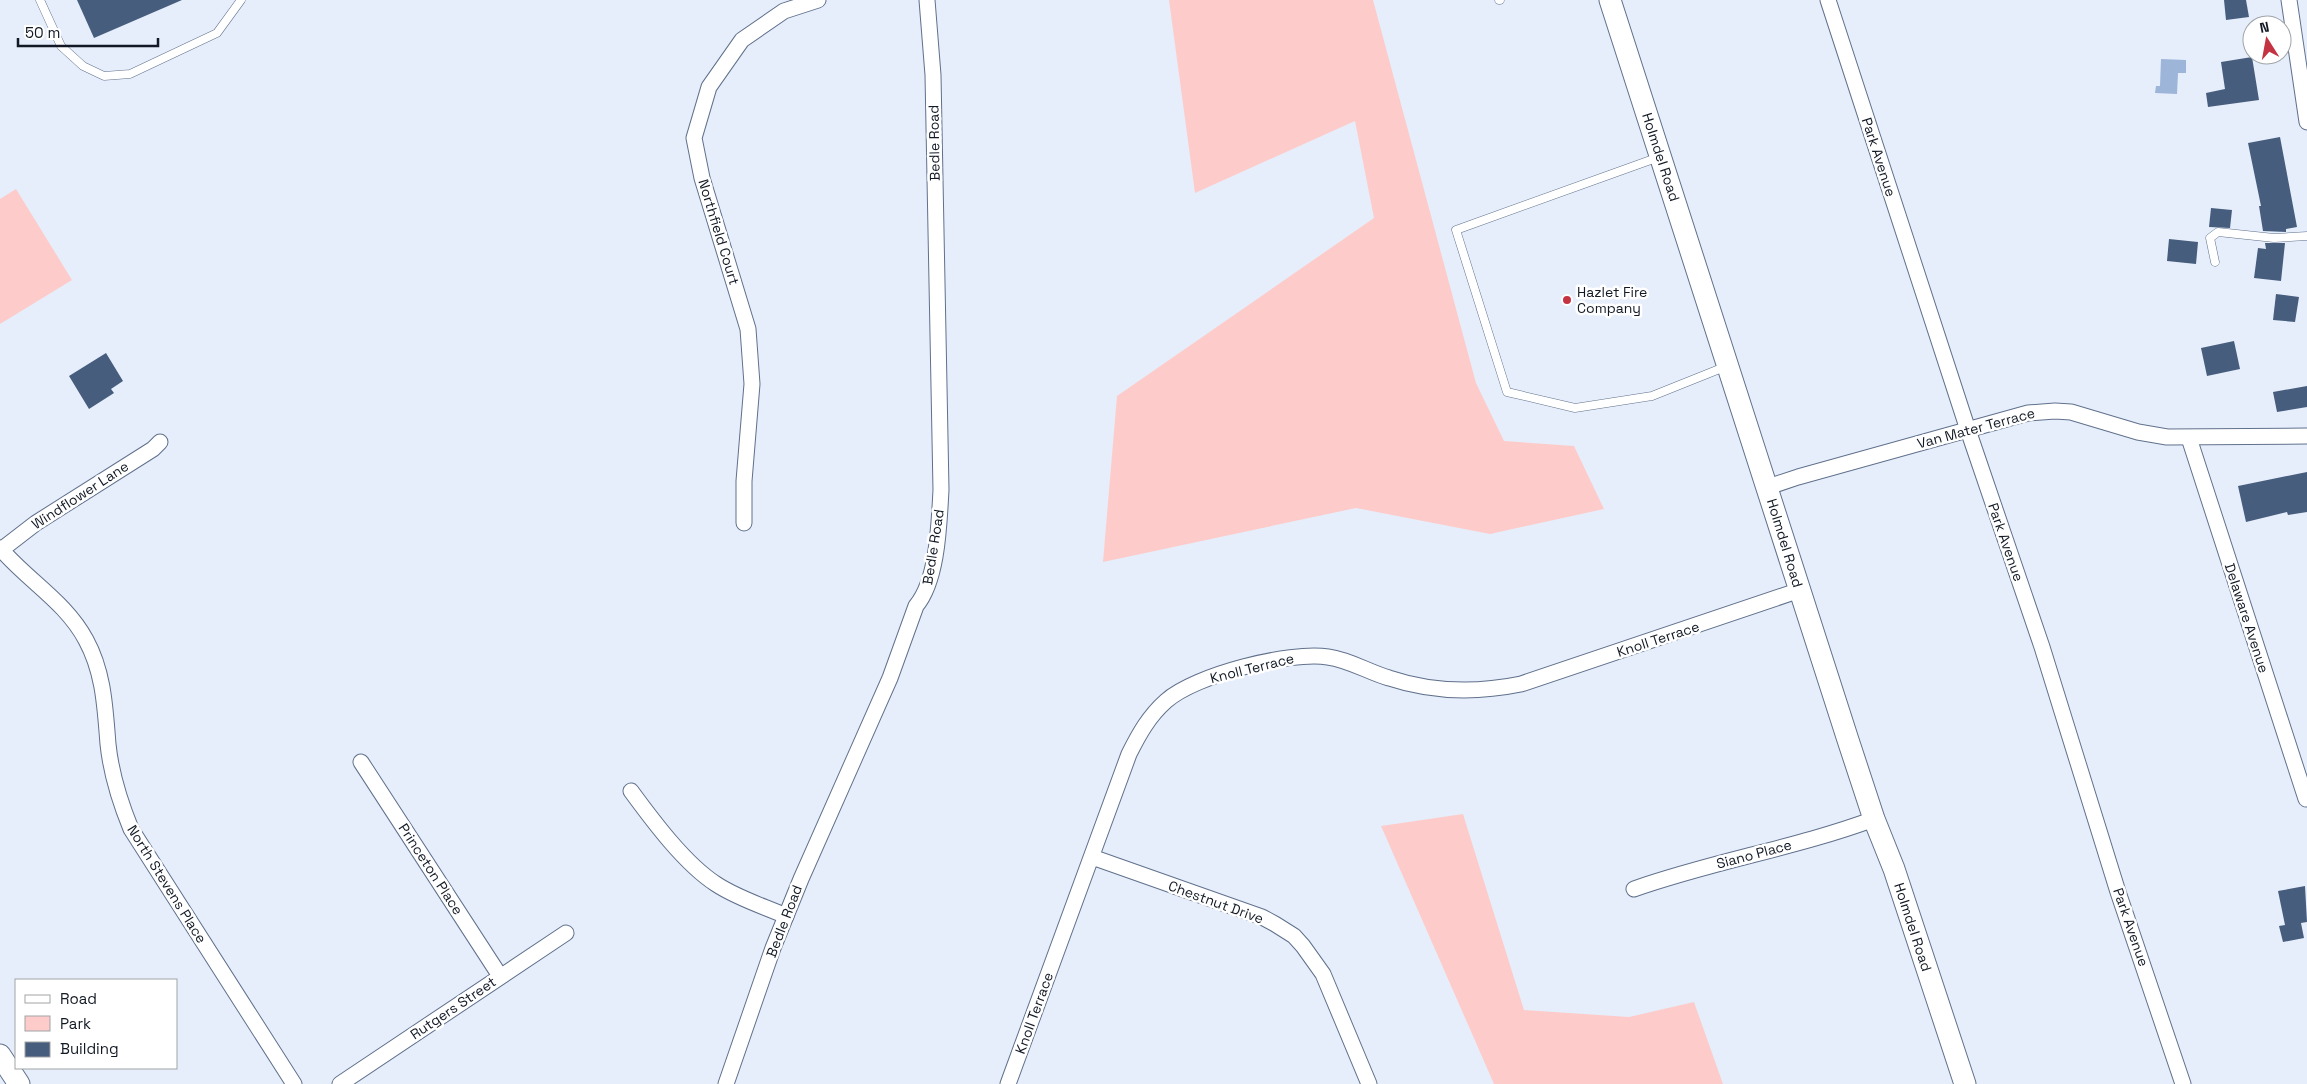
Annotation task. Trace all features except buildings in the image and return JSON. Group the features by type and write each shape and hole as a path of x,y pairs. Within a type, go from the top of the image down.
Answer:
{"main road":[{"name":"Holmdel Road","path":"1610,0 1874,819 1894,869 1965,1084"},
{"path":"0,1055 19,1084"}],"street":[{"name":"Northfield Court","path":"744,523 744,481 752,384 748,329 702,178 694,138 709,88 742,40 784,11 818,0"},
{"name":"Bedle Road","path":"726,1084 773,948 801,879 890,678 916,606 924,597 937,538 941,490 933,75 927,0"},
{"name":"Park Avenue","path":"1828,0 1968,430 2042,647 2118,892 2183,1084"},
{"path":"2289,0 2307,122"},
{"name":"Van Mater Terrace","path":"1768,488 2028,413 2055,410 2082,414 2138,432 2167,437 2307,436"},
{"name":"Delaware Avenue","path":"2188,438 2306,799"},
{"name":"Windflower Lane","path":"1,549 36,523 160,442"},
{"name":"North Stevens Place","path":"1,549 60,605 86,640 103,685 112,769 121,804 131,829 294,1084"},
{"name":"Knoll Terrace","path":"1008,1084 1129,754 1140,731 1151,715 1167,700 1186,688 1204,680 1277,660 1311,655 1344,660 1387,678 1416,686 1479,690 1502,688 1521,684 1800,590"},
{"name":"Princeton Place","path":"361,762 500,976"},
{"path":"631,791 651,818 700,872 731,892 786,916"},
{"name":"Siano Place","path":"1634,888 1680,873 1722,863 1874,819"},
{"name":"Chestnut Drive","path":"1092,856 1262,918 1294,936 1314,959 1323,974 1369,1084"},
{"name":"Rutgers Street","path":"340,1084 566,933"}],"lane":[{"path":"40,0 61,46 84,66 104,76 130,74 217,33 241,0"},
{"path":"1660,157 1456,230 1507,392 1575,408 1652,396 1728,366"},
{"path":"2215,262 2210,238 2218,232 2274,238 2307,236"}],"green space":[{"path":"1169,0 1373,0 1476,383 1504,441 1574,446 1604,509 1490,534 1356,508 1103,562 1117,396 1374,218 1355,121 1195,193"},
{"path":"16,189 72,280 0,324 0,199"},
{"path":"1463,814 1524,1010 1629,1017 1694,1002 1723,1084 1494,1084 1381,826"}],"water":[{"path":"2161,59 2186,60 2186,73 2178,73 2177,94 2155,93 2156,86 2160,86"}],"place":[{"name":"Hazlet Fire Company","path":"1567,300"}]}
